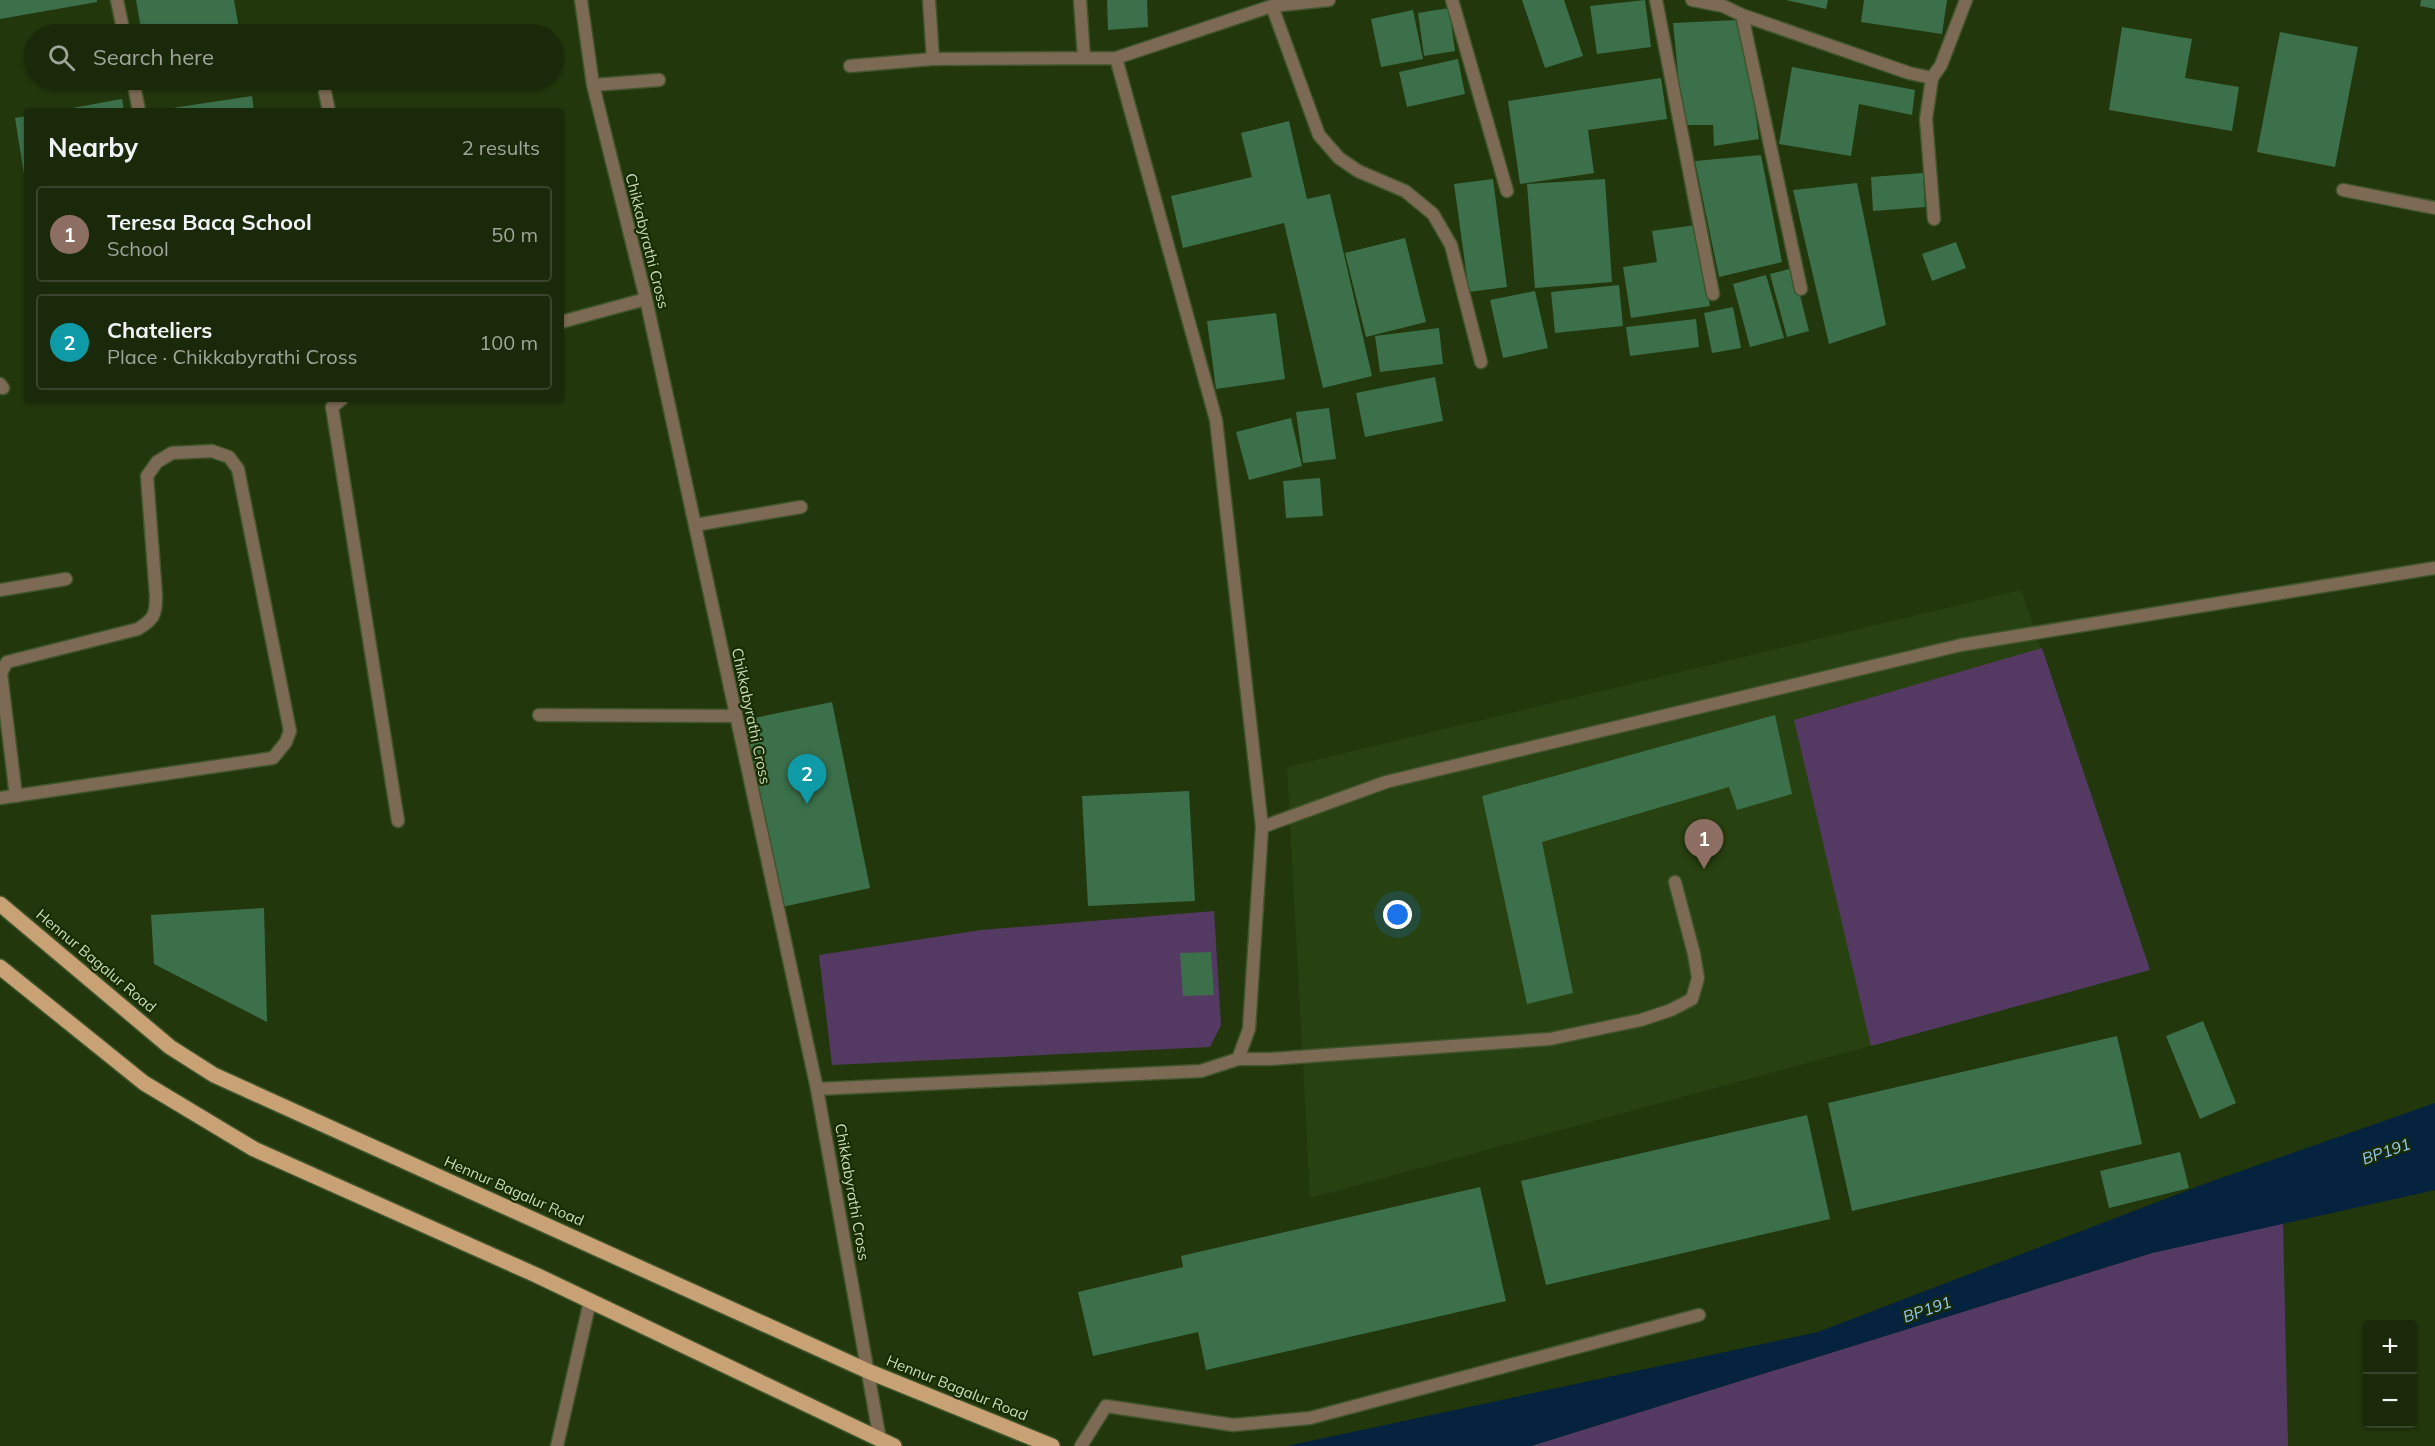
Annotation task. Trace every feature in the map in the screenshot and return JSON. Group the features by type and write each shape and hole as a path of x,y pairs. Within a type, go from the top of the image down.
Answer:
{"main road":[{"name":"Hennur Bagalur Road","path":"0,904 170,1047 214,1075 870,1372 1052,1446"},
{"path":"0,967 144,1083 254,1149 536,1275 887,1443"}],"street":[{"path":"117,0 122,24"},
{"name":"Chikkabyrathi Cross","path":"581,0 593,85 646,299 695,525 817,1089 870,1372 887,1443"},
{"path":"929,0 933,59"},
{"path":"1080,0 1084,58"},
{"path":"850,66 933,59 1116,58 1272,6 1329,0"},
{"path":"1452,0 1507,191"},
{"path":"1656,0 1713,294"},
{"path":"1692,0 1724,3 1742,15 1909,73 1932,78"},
{"path":"1934,219 1926,119 1932,78 1941,65 1966,0"},
{"path":"1272,6 1319,135 1339,158 1358,171 1406,191 1433,214 1451,245 1480,362"},
{"path":"1742,15 1801,289"},
{"path":"1116,58 1216,420 1262,826 1249,1029 1238,1059"},
{"path":"593,85 659,80"},
{"path":"135,90 138,108"},
{"path":"325,92 328,108"},
{"path":"2343,190 2435,208"},
{"path":"564,321 646,299"},
{"path":"338,402 332,406 398,821"},
{"path":"0,798 16,796 273,758 286,742 290,731 238,469 230,457 212,451 172,453 157,462 147,476 156,596 156,612 149,622 138,629 7,662 1,673 16,796"},
{"path":"695,525 801,507"},
{"path":"1262,826 1386,782 1961,645 2435,568"},
{"path":"0,590 66,579"},
{"path":"539,716 736,716"},
{"path":"817,1089 1201,1071 1238,1059 1550,1039 1641,1020 1671,1010 1692,999 1698,978 1675,882"},
{"path":"557,1446 590,1301"},
{"path":"1082,1446 1106,1406 1233,1425 1310,1418 1699,1314"}],"shaded area":[{"path":"2021,590 2150,970 1310,1198 1287,767"},
{"path":"2042,648 2150,970 1871,1046 1794,720"},
{"path":"1214,911 1221,1025 1210,1047 832,1065 819,955 981,930"},
{"path":"2283,1223 2288,1446 1531,1446 2152,1253"}],"water":[{"name":"BP191","path":"2435,1103 2435,1190 2152,1253 1531,1446 1287,1446 1818,1332 2207,1183"}],"building":[{"path":"0,0 97,0 97,2 0,19"},
{"path":"136,0 234,0 238,24 140,24"},
{"path":"1107,0 1147,0 1148,27 1108,30"},
{"path":"1522,0 1564,0 1583,56 1545,68"},
{"path":"1645,0 1651,47 1597,54 1590,6"},
{"path":"1786,0 1828,0 1826,9"},
{"path":"1864,0 1947,0 1942,34 1861,22"},
{"path":"2421,0 2435,0 2435,9 2420,6"},
{"path":"1449,8 1455,51 1424,56 1418,13"},
{"path":"1413,10 1423,59 1381,67 1371,19"},
{"path":"1739,20 1749,66 1759,139 1714,146 1713,125 1683,125 1673,23"},
{"path":"2122,27 2192,39 2185,78 2239,87 2232,131 2109,110"},
{"path":"2280,32 2358,47 2335,167 2257,152"},
{"path":"1458,59 1465,94 1407,107 1399,72"},
{"path":"1792,67 1915,90 1912,115 1859,104 1851,156 1779,144"},
{"path":"1661,78 1667,119 1588,130 1594,173 1520,184 1508,101"},
{"path":"252,96 254,108 172,108"},
{"path":"122,99 124,108 72,108"},
{"path":"24,116 24,174 15,118"},
{"path":"1289,121 1307,199 1330,194 1372,376 1323,388 1284,223 1183,248 1171,196 1252,177 1241,133"},
{"path":"1761,155 1782,262 1719,277 1695,161"},
{"path":"1923,173 1925,207 1873,211 1871,177"},
{"path":"1493,179 1507,287 1469,292 1454,184"},
{"path":"1605,179 1612,282 1535,288 1527,184"},
{"path":"1857,183 1886,325 1829,344 1793,190"},
{"path":"1696,225 1710,306 1631,318 1623,267 1657,262 1652,231"},
{"path":"1405,238 1426,322 1366,337 1345,253"},
{"path":"1956,242 1966,268 1932,281 1922,254"},
{"path":"1793,268 1809,331 1787,337 1770,274"},
{"path":"1766,275 1784,338 1750,347 1733,284"},
{"path":"1619,285 1623,326 1555,333 1551,292"},
{"path":"1535,291 1548,348 1503,358 1490,300"},
{"path":"1733,307 1741,348 1712,353 1704,313"},
{"path":"1276,313 1285,379 1216,389 1207,321"},
{"path":"1696,319 1699,347 1630,356 1626,327"},
{"path":"1439,328 1443,364 1380,372 1375,336"},
{"path":"1435,377 1443,421 1365,437 1356,393"},
{"path":"1329,408 1336,459 1303,463 1296,412"},
{"path":"1291,418 1302,466 1249,480 1236,432"},
{"path":"1320,478 1323,516 1286,518 1283,481"},
{"path":"832,702 870,888 782,907 744,720"},
{"path":"1775,715 1792,794 1737,810 1729,787 1542,842 1573,993 1527,1004 1482,796"},
{"path":"1189,791 1195,901 1088,906 1082,796"},
{"path":"264,908 267,1022 154,964 151,915"},
{"path":"1211,952 1214,995 1183,996 1180,953"},
{"path":"2203,1021 2236,1103 2200,1119 2166,1036"},
{"path":"2117,1036 2142,1144 1852,1211 1828,1103"},
{"path":"1807,1115 1830,1219 1546,1285 1521,1181"},
{"path":"2180,1152 2189,1188 2109,1208 2100,1171"},
{"path":"1480,1187 1506,1301 1206,1370 1198,1332 1093,1356 1078,1292 1183,1267 1181,1256"}],"place":[{"name":"Chateliers","path":"807,804"},
{"name":"Teresa Bacq School","path":"1704,869"}]}
